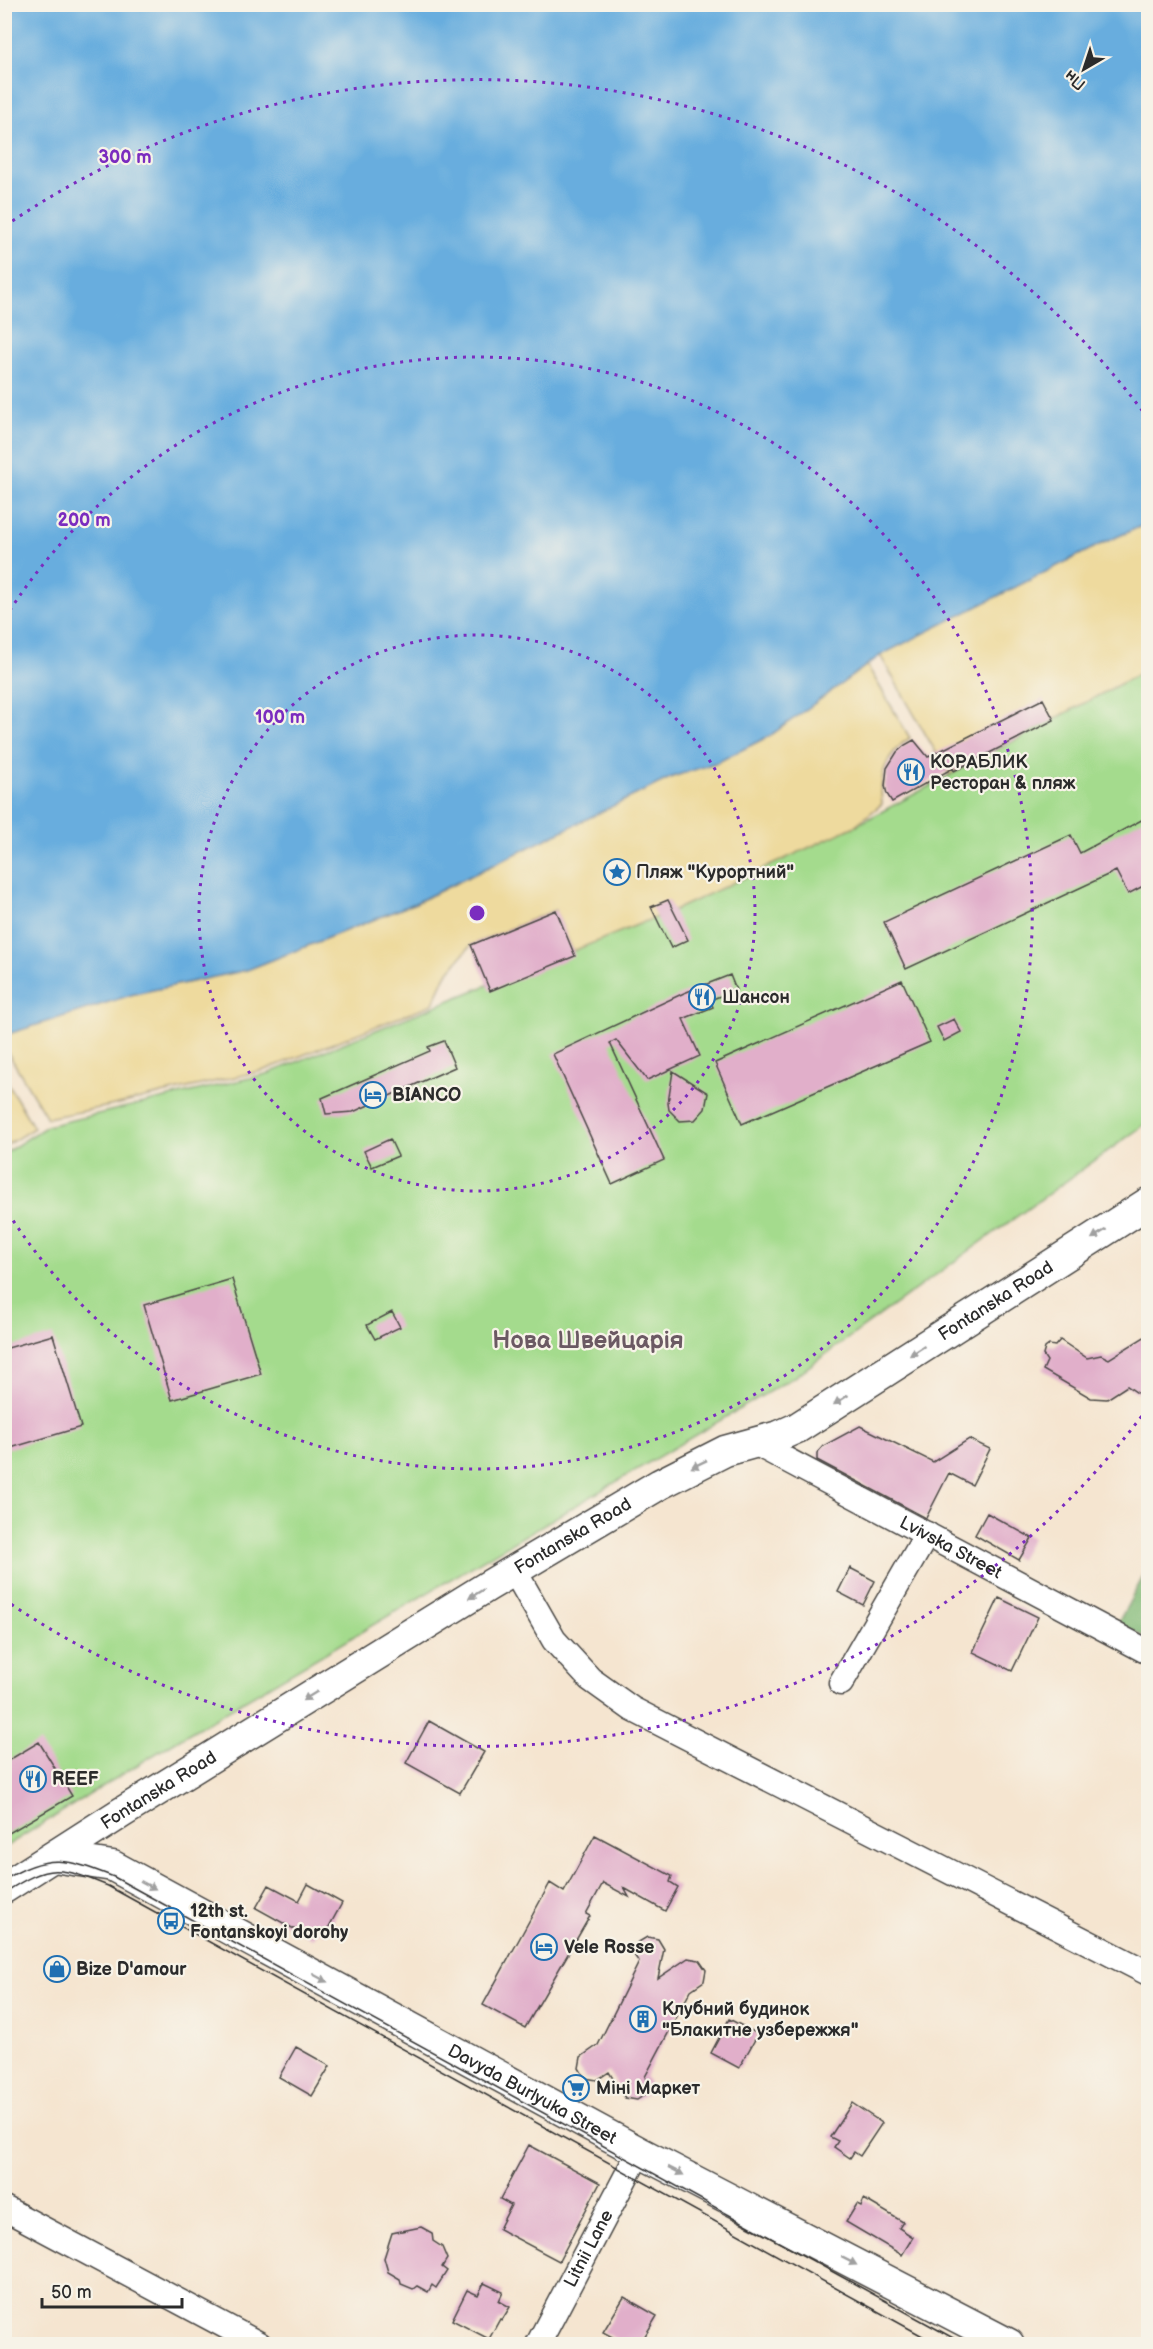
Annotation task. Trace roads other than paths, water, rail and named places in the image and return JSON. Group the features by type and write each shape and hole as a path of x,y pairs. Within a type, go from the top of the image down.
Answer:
{"main road":[{"name":"Fontanska Road","path":"4,1888 514,1570 699,1463 797,1428 1149,1203"},
{"path":"113,1866 110,1853 121,1813"},
{"name":"Davyda Burlyuka Street","path":"53,1857 113,1866 639,2152 1009,2344"}],"street":[{"name":"Lvivska Street","path":"753,1442 1149,1652"},
{"path":"841,1683 927,1534"},
{"path":"514,1570 554,1641 590,1679 632,1709 1149,1973"},
{"name":"Litnii Lane","path":"538,2344 639,2152"},
{"path":"4,2208 259,2344"}],"water":[{"path":"5,4 1148,5 1148,523 1101,544 881,655 771,735 718,762 672,777 415,903 247,970 134,994 5,1035"}],"tram line":[{"path":"4,1880 33,1865 58,1861 84,1866 114,1877 964,2344"},
{"path":"4,1893 33,1876 55,1871 78,1874 108,1886 937,2344"}],"place":[{"name":"КОРАБЛИК Ресторан & пляж","path":"911,772"},
{"name":"Пляж \"Курортний\"","path":"617,872"},
{"name":"Шансон","path":"702,997"},
{"name":"BIANCO","path":"373,1095"},
{"name":"REEF","path":"33,1779"},
{"name":"12th st. Fontanskoyi dorohy","path":"171,1921"},
{"name":"Vele Rosse","path":"544,1947"},
{"name":"Bize D'amour","path":"57,1969"},
{"name":"Клубний будинок \"Блакитне узбережжя\"","path":"643,2019"},
{"name":"Міні Маркет","path":"576,2088"}],"district":[{"name":"Нова Швейцарія","path":"588,1340"}]}
